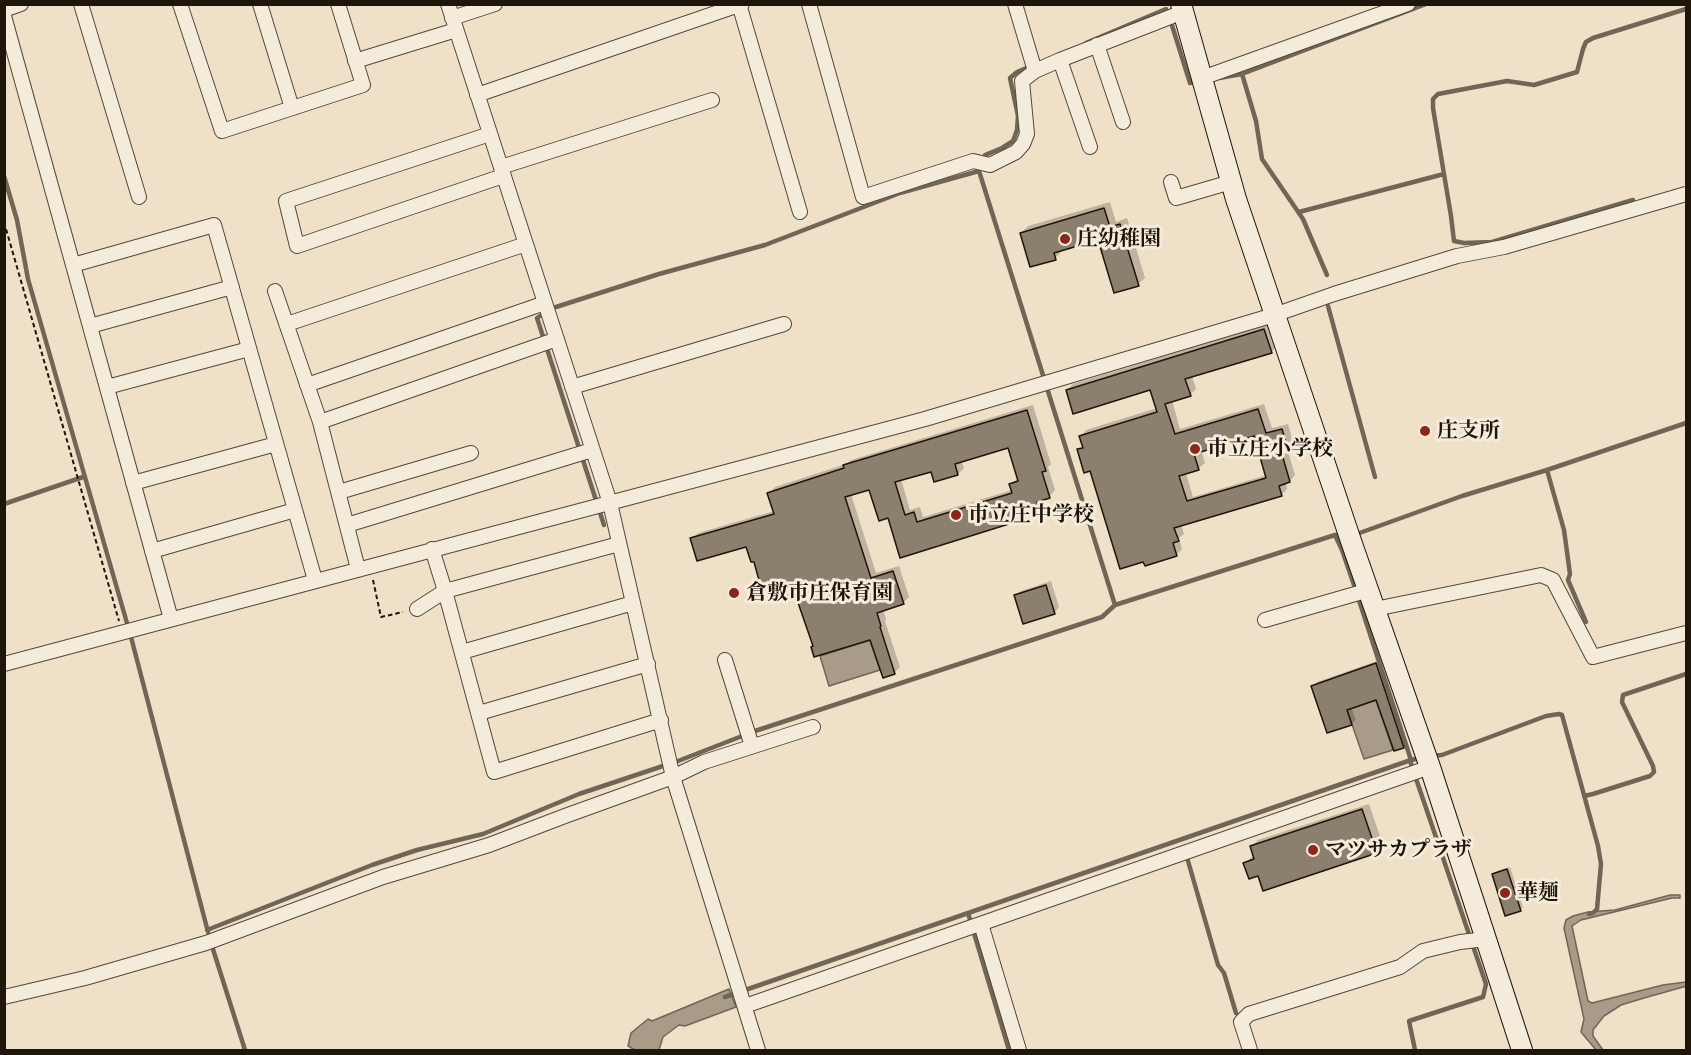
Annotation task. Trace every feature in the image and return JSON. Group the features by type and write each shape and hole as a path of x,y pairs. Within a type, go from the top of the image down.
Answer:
{"street":[{"path":"4,10 21,4"},
{"path":"81,4 139,197"},
{"path":"180,4 222,131 363,85 338,4"},
{"path":"260,4 292,108"},
{"path":"448,4 545,303 549,342 572,387 585,452 602,505 619,544 671,766 758,1050"},
{"path":"355,61 454,24 495,4"},
{"path":"809,4 863,197 973,161 990,165 1016,152 1023,144 1027,134 1022,81 1034,67 1060,60 1175,14 1202,78 1231,182 1349,535 1364,596 1423,765 1476,940 1522,1050"},
{"path":"1015,4 1034,67"},
{"path":"1202,78 1408,4"},
{"path":"477,94 740,5 800,212"},
{"path":"4,16 171,619"},
{"path":"1097,45 1124,122"},
{"path":"1060,60 1090,147"},
{"path":"490,134 286,201 297,246 712,100"},
{"path":"1171,182 1176,198 1231,182"},
{"path":"4,664 925,419 1274,315 1457,256 1504,247 1686,194"},
{"path":"73,265 214,225 315,580"},
{"path":"286,324 526,244"},
{"path":"90,326 232,287"},
{"path":"275,291 320,422 347,525 364,567"},
{"path":"308,385 545,303"},
{"path":"572,387 784,324"},
{"path":"320,422 549,342"},
{"path":"107,387 249,349"},
{"path":"133,483 276,444"},
{"path":"347,525 585,452"},
{"path":"339,492 471,453"},
{"path":"152,551 295,510"},
{"path":"417,609 446,591 619,544"},
{"path":"432,549 446,591 495,772 661,720"},
{"path":"1265,620 1364,596 1541,575 1553,580 1593,657 1686,633"},
{"path":"462,652 633,603"},
{"path":"725,660 751,744"},
{"path":"479,713 648,664"},
{"path":"4,997 85,978 212,942 382,877 489,845 565,816 671,766 704,762 751,744 813,727"},
{"path":"742,997 975,926 1423,765"},
{"path":"975,926 1019,1050"},
{"path":"1250,1050 1242,1022 1249,1014 1400,967 1424,951 1476,940"}],"path":[{"path":"4,222 128,631"},
{"path":"364,567 381,617 417,609"}],"shaded area":[{"path":"870,640 880,670 829,686 820,656"},
{"path":"1376,700 1393,750 1364,759 1347,710"},
{"path":"1670,895 1680,895 1680,898 1581,920 1572,926 1588,1001 1592,1003 1663,985 1686,982 1686,987 1621,1005 1604,1016 1593,1030 1593,1036 1603,1050 1596,1050 1581,1032 1584,1019 1564,928 1566,920 1588,912 1615,910"},
{"path":"729,989 736,1007 685,1026 679,1025 663,1037 659,1050 635,1050 628,1046 631,1033 648,1019 652,1021"}],"building":[{"path":"1104,208 1110,227 1120,224 1139,286 1114,293 1098,240 1054,253 1056,260 1030,267 1020,233"},
{"path":"1264,329 1272,353 1185,379 1191,396 1165,404 1175,434 1258,409 1266,433 1282,429 1288,449 1281,451 1290,482 1279,486 1282,496 1174,528 1179,541 1173,543 1177,556 1145,566 1143,562 1120,569 1090,471 1084,473 1077,449 1083,448 1079,436 1157,412 1150,390 1073,414 1066,390","holes":["1254,436 1266,478 1187,501 1179,476 1199,470 1194,454"]},
{"path":"1027,410 1046,471 1042,472 1050,498 1037,502 1041,514 900,558 888,518 879,521 869,490 845,497 871,578 893,571 904,604 877,613 895,674 883,678 870,640 814,657 811,647 813,646 795,594 765,602 754,562 751,562 746,547 697,561 690,538 774,514 767,493 844,468 843,465","holes":["1008,448 1018,481 1009,484 1012,493 917,522 914,512 905,515 895,482 931,472 934,482 958,475 955,464"]},
{"path":"1046,585 1055,614 1023,624 1014,595"},
{"path":"1376,663 1404,748 1394,751 1376,700 1347,710 1352,725 1327,733 1311,686"},
{"name":"マツサカプラザ","path":"1362,809 1377,853 1263,891 1258,876 1249,879 1243,863 1254,859 1250,846"},
{"path":"1507,869 1521,911 1505,916 1492,874"}],"waterway":[{"path":"1242,74 1426,4"},
{"path":"1086,43 1166,9"},
{"path":"1633,200 1492,242 1454,241 1433,99 1438,94 1507,81 1534,85 1577,72 1586,42 1686,9"},
{"path":"1170,19 1190,83 1193,82"},
{"path":"1031,66 1010,78 1018,116 1013,141 985,155 979,171 1115,605"},
{"path":"1219,78 1242,74 1256,121 1262,159 1303,219 1327,275"},
{"path":"556,307 659,274 765,245 900,193 979,171"},
{"path":"1299,212 1444,174"},
{"path":"4,176 17,220 28,279 131,637 208,932"},
{"path":"1328,306 1375,477"},
{"path":"540,316 537,318 604,525"},
{"path":"1354,535 1462,496 1686,423"},
{"path":"1547,470 1564,530 1570,574 1568,580 1586,622"},
{"path":"4,504 83,477"},
{"path":"1335,535 1355,588 1411,764 1486,984 1483,997 1409,1021 1415,1050"},
{"path":"207,930 372,865 417,850 483,834 579,794 678,761 755,731 1102,617 1115,605 1335,535 1342,535"},
{"path":"1584,796 1650,776 1654,772 1622,702 1623,695 1686,674"},
{"path":"1432,756 1442,755 1546,716 1562,715 1601,864 1597,909 1589,914"},
{"path":"725,997 1421,758"},
{"path":"1186,854 1218,965 1224,973 1236,1013"},
{"path":"968,913 1009,1050"},
{"path":"211,943 245,1050"}],"place":[{"name":"庄幼稚園","path":"1065,239"},
{"name":"庄支所","path":"1425,431"},
{"name":"市立庄小学校","path":"1195,449"},
{"name":"市立庄中学校","path":"956,515"},
{"name":"倉敷市庄保育園","path":"734,593"},
{"name":"マツサカプラザ","path":"1313,850"},
{"name":"華麺","path":"1505,893"}]}
